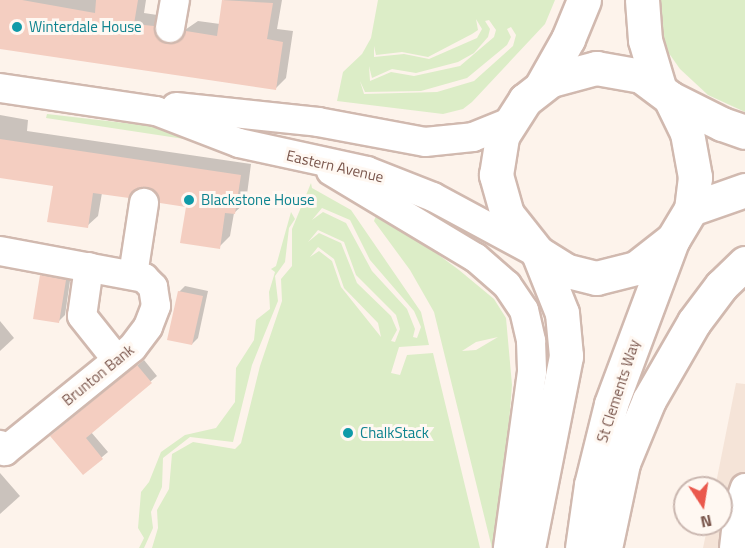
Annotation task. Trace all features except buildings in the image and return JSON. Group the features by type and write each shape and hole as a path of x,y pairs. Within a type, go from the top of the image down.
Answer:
{"main road":[{"path":"528,548 566,356 562,313 538,253 509,218 498,187 498,148 508,123 542,85 568,39 584,0"},
{"path":"538,253 567,271 596,278 636,268 673,239 691,209 693,154 682,120 665,92 645,39 642,0"},
{"path":"542,85 575,72 604,68 641,76 722,124 745,132"},
{"path":"691,209 745,190"},
{"name":"St Clements Way","path":"582,548 591,484 605,422 673,239"},
{"path":"605,548 623,462 649,400 694,322 721,286 745,263"}],"street":[{"path":"170,28 175,0"},
{"name":"Eastern Avenue","path":"0,88 156,111 239,144 367,171 409,185 538,253"},
{"name":"Eastern Avenue","path":"156,111 175,107 276,116 425,142 473,137 508,123"},
{"path":"311,159 476,258 501,280 521,304 530,331 532,372 508,548"},
{"path":"0,251 133,275 144,203"},
{"path":"88,267 82,316 117,360"},
{"name":"Brunton Bank","path":"0,445 5,450 117,360 146,332 155,310 150,283 133,275"},
{"path":"734,548 739,505 745,488"}],"shaded area":[{"path":"736,383 745,384 745,548 703,548 706,536 733,536 733,476 717,476"}],"green space":[{"path":"378,0 555,0 545,24 472,102 463,109 443,114 337,101 343,72 362,54 371,38","holes":["476,19 482,29 477,38 429,59 404,54 374,57 374,46 376,55 402,52 428,57 478,30","489,20 496,30 494,37 460,66 414,76 391,72 370,81 369,66 372,78 392,69 416,73 458,62 474,53 488,37 490,29 485,21","511,27 516,35 513,46 474,81 437,92 364,94 360,81 365,92 421,91 467,78 507,45 511,37 507,29"]},
{"path":"659,0 745,0 745,112 708,95 680,69 661,42"},
{"path":"47,114 177,129 204,142 46,118"},
{"path":"311,183 312,188 351,210 421,312 429,345 399,347 391,373 400,375 407,355 433,353 480,548 152,548 158,528 157,510 169,489 172,454 193,442 235,449 241,443 260,366 282,301 281,279 292,266 292,229","holes":["322,208 350,220 370,260 414,311 421,327 417,338 413,337 415,329 407,309 372,271 346,223 323,212 312,220","318,230 344,242 356,275 396,315 400,329 395,342 391,341 397,330 391,316 357,283 341,243 319,233 308,242","318,247 334,259 344,288 378,323 381,337 341,287 332,261 319,251 310,257"]},
{"path":"378,210 494,299 506,318 512,385 499,548 492,548 434,312 410,270 374,221","holes":["498,337 476,350 462,351 476,342"]},
{"path":"291,212 295,219 289,228 285,262 275,276 278,301 252,365 233,442 190,437 163,458 162,487 151,512 153,528 144,548 139,548 144,538 138,528 141,492 149,482 161,452 185,435 216,428 235,402 236,368 254,340 256,320 270,309 269,292 275,272 271,269 276,266"}],"place":[{"name":"Winterdale House","path":"17,27"},
{"name":"Blackstone House","path":"189,200"},
{"name":"ChalkStack","path":"348,433"}]}
